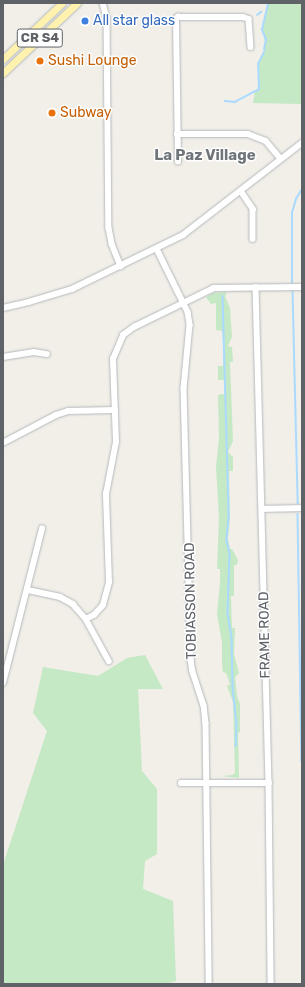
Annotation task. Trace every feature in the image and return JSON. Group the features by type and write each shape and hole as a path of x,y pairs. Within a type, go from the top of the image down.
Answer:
{"main road":[{"name":"CR S4","path":"3,59 62,3"},
{"name":"CR S4","path":"3,73 77,3"}],"street":[{"path":"104,3 107,18 109,228 112,244 121,266"},
{"path":"178,162 176,19 178,17 217,16 243,17 249,19 251,47"},
{"path":"177,134 248,134 266,141 281,159"},
{"path":"3,308 72,289 157,248 196,226 302,143"},
{"path":"241,191 252,209 253,239"},
{"name":"TOBIASSON ROAD","path":"157,248 188,312 190,325 184,389 191,660 193,672 204,705 207,783 209,984"},
{"name":"FRAME ROAD","path":"256,287 269,783 271,984"},
{"path":"86,619 94,615 103,605 109,582 106,494 116,448 113,360 123,336 134,327 214,288 302,287"},
{"path":"3,357 34,352 46,354"},
{"path":"3,443 56,415 68,411 115,410"},
{"path":"262,509 302,508"},
{"path":"3,683 28,590 42,529"},
{"path":"28,590 60,597 73,604 86,619 109,661"},
{"path":"181,783 269,783"}],"green space":[{"path":"268,3 302,3 302,104 253,103 255,91 259,89 258,64 264,52 265,41 262,30"},
{"path":"227,292 225,296 230,308 232,337 228,346 232,347 233,362 230,362 233,441 228,452 233,457 233,471 229,471 230,518 228,538 230,549 232,549 238,560 237,565 234,565 234,596 231,596 232,628 235,628 234,654 239,673 235,677 237,696 240,704 240,732 238,733 239,778 222,776 232,775 235,773 233,702 227,686 230,684 226,673 223,672 222,643 217,614 220,583 220,569 217,569 219,518 216,467 219,438 218,395 224,394 224,380 218,380 218,366 223,366 223,343 222,331 216,330 216,303 211,304 206,297 213,293"},
{"path":"145,655 163,689 138,689 142,771 157,789 157,854 145,861 143,889 173,901 176,981 165,984 3,984 3,865 47,731 33,713 43,667 98,676 127,658"}],"waterway":[{"path":"264,50 266,40 262,30 268,3"},
{"path":"257,15 261,12"},
{"path":"225,101 235,102 259,89 258,64 264,52"},
{"path":"292,283 292,213 296,199 302,189"},
{"path":"293,291 298,503"},
{"path":"223,296 229,517 227,541 230,553 228,613 232,638 233,687 237,723 236,746"},
{"path":"298,514 302,761"}],"place":[{"name":"All star glass","path":"85,21"},
{"name":"Sushi Lounge","path":"40,61"},
{"name":"Subway","path":"52,113"}],"district":[{"name":"La Paz Village","path":"205,156"}]}
